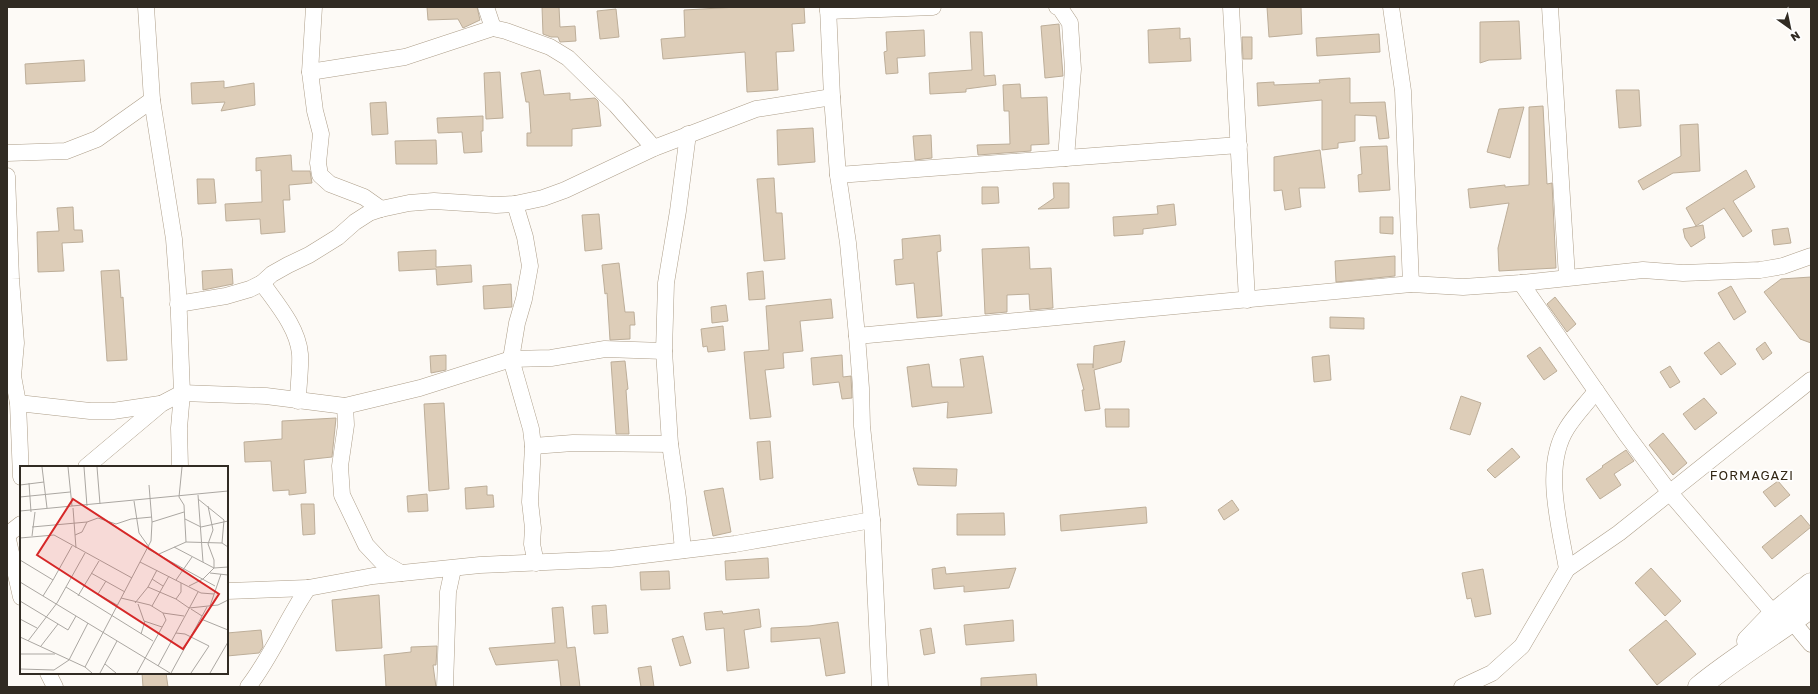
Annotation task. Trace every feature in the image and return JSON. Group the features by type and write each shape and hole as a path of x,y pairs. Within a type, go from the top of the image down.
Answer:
{"main road":[{"path":"1699,687 1783,618 1811,584"},
{"path":"1783,618 1811,607"}],"street":[{"path":"146,7 152,100 174,239 182,393 179,428 180,466"},
{"path":"314,7 310,72 315,111 321,134 318,163 320,175 330,184 364,197 381,209"},
{"path":"486,7 493,28"},
{"path":"876,687 872,520 862,426 857,336 848,244 838,175 832,97 828,9 933,7"},
{"path":"1057,7 1060,8 1070,23 1072,61 1066,158"},
{"path":"1231,7 1247,300"},
{"path":"1391,7 1403,91 1412,284"},
{"path":"1550,7 1568,278"},
{"path":"310,72 405,57 493,28 506,31 550,47 568,58 616,105 654,148"},
{"path":"178,304 226,296 250,289 262,283 272,274 309,255 338,237 355,222 369,213 381,209 409,203 434,201 496,205 515,204 543,198 565,190 654,148 756,109 832,97"},
{"path":"7,153 66,151 97,139 152,100"},
{"path":"683,550 678,498 670,444 664,351 666,283 678,211 688,134"},
{"path":"838,175 1239,145"},
{"path":"7,176 11,279 16,343 10,377 18,403 21,466"},
{"path":"515,204 525,237 530,266 511,359 531,429 533,446 530,502 533,528 532,544 536,563"},
{"path":"857,336 1412,284 1463,286 1521,283 1643,270 1682,273 1760,270 1783,266 1811,256"},
{"path":"262,283 284,314 295,335 300,354 298,401"},
{"path":"1521,283 1576,360 1596,391 1670,493 1783,618 1811,644"},
{"path":"87,466 161,404 182,393 266,396 345,406 420,388 511,359 551,358 605,349 664,351"},
{"path":"1462,687 1492,673 1522,646 1567,569 1619,533 1811,380"},
{"path":"1567,569 1554,491 1556,456 1567,428 1596,391"},
{"path":"18,403 90,411 113,411 161,404"},
{"path":"345,406 346,425 340,466 342,495 366,545 382,562 401,573"},
{"path":"533,446 573,443 670,444"},
{"path":"228,591 308,588 373,576 425,570 453,569 480,565 611,558 735,544 872,520"},
{"path":"20,525 7,535 20,592"},
{"path":"445,687 448,592 453,569"},
{"path":"248,687 308,588"},
{"path":"48,674 55,687"}],"building":[{"path":"427,7 477,7 480,20 463,28 458,19 428,20"},
{"path":"542,7 559,7 560,27 575,26 576,41 560,42 558,37 551,37 543,34"},
{"path":"738,7 804,7 805,23 792,24 794,51 776,52 778,90 747,92 745,52 663,59 661,39 685,37 684,10"},
{"path":"1267,7 1301,7 1302,34 1269,37"},
{"path":"616,9 619,37 600,39 597,11"},
{"path":"1519,21 1521,59 1489,60 1480,63 1480,22"},
{"path":"1059,24 1063,76 1045,78 1041,26"},
{"path":"1180,28 1180,39 1190,38 1191,61 1149,63 1148,30"},
{"path":"924,30 925,56 897,58 898,73 886,74 884,52 887,51 886,32"},
{"path":"970,32 982,32 984,76 995,75 996,85 966,89 966,92 930,94 929,73 972,70"},
{"path":"1379,34 1380,52 1317,56 1316,38"},
{"path":"1242,37 1252,37 1252,59 1243,59"},
{"path":"84,60 85,81 26,84 25,64"},
{"path":"540,70 544,95 570,93 570,100 595,98 598,101 601,126 572,129 572,146 527,146 527,133 531,133 529,102 526,102 521,73"},
{"path":"500,72 503,118 486,119 484,73"},
{"path":"1350,78 1350,103 1385,102 1389,138 1379,139 1376,116 1355,115 1355,141 1338,143 1338,148 1322,150 1322,100 1258,106 1257,83 1274,82 1274,85 1320,83 1319,80"},
{"path":"224,81 224,88 254,83 255,105 221,111 225,102 192,104 191,83"},
{"path":"1020,84 1021,98 1047,97 1049,144 1031,145 1031,151 978,155 977,145 1010,144 1009,111 1004,111 1003,85"},
{"path":"1616,90 1639,90 1641,126 1619,128"},
{"path":"386,102 388,134 372,135 370,103"},
{"path":"1543,106 1547,184 1552,183 1556,268 1499,271 1498,248 1509,203 1470,208 1468,189 1505,185 1505,187 1529,185 1529,107"},
{"path":"1524,107 1510,158 1487,152 1499,109"},
{"path":"483,116 483,131 481,131 482,152 464,153 462,132 438,133 437,118"},
{"path":"1698,124 1700,171 1673,173 1643,190 1638,181 1681,156 1680,125"},
{"path":"813,128 815,162 778,165 777,130"},
{"path":"931,135 932,158 915,160 913,136"},
{"path":"436,140 437,164 396,164 395,141"},
{"path":"1387,146 1390,190 1359,192 1358,175 1362,174 1360,147"},
{"path":"1320,150 1325,188 1299,188 1301,207 1285,210 1282,190 1274,191 1274,157"},
{"path":"291,155 292,171 310,171 312,183 289,185 290,200 283,200 285,232 261,234 260,219 226,221 225,204 262,202 261,170 256,171 256,158"},
{"path":"1746,170 1755,187 1733,201 1752,231 1743,237 1724,208 1696,226 1686,208"},
{"path":"774,178 776,213 782,213 785,259 764,261 757,179"},
{"path":"197,179 214,179 216,203 198,204"},
{"path":"1053,183 1069,183 1069,208 1038,209 1054,198"},
{"path":"982,187 998,187 999,203 982,204"},
{"path":"1174,204 1176,225 1143,229 1143,234 1114,236 1113,217 1158,214 1157,206"},
{"path":"73,207 74,230 82,230 83,242 62,243 64,271 38,272 37,232 59,231 57,208"},
{"path":"599,214 602,249 585,251 582,215"},
{"path":"1380,217 1393,217 1393,234 1380,233"},
{"path":"1703,225 1705,238 1691,247 1685,238 1683,229"},
{"path":"1788,228 1791,243 1774,245 1772,230"},
{"path":"940,235 941,251 937,252 942,316 917,318 914,283 896,285 894,260 903,259 902,239"},
{"path":"1029,247 1030,269 1051,268 1053,308 1030,310 1029,294 1007,295 1007,312 985,314 982,249"},
{"path":"436,250 436,267 471,265 472,282 437,285 436,269 399,271 398,252"},
{"path":"1395,256 1395,276 1336,282 1335,261"},
{"path":"619,263 625,312 634,312 635,325 630,325 630,339 610,340 607,293 605,294 602,265"},
{"path":"232,269 233,284 203,290 202,271"},
{"path":"119,270 121,298 123,297 127,360 107,361 101,271"},
{"path":"763,271 765,299 749,300 747,273"},
{"path":"1811,277 1811,343 1800,339 1764,292 1781,279"},
{"path":"511,284 512,307 484,309 483,286"},
{"path":"1731,286 1746,312 1734,320 1718,293"},
{"path":"1555,297 1576,324 1567,332 1547,304"},
{"path":"831,299 833,318 800,321 803,351 783,353 784,368 765,370 771,417 750,419 744,352 769,350 766,306"},
{"path":"726,305 728,321 712,323 711,307"},
{"path":"1330,317 1364,318 1364,329 1330,328"},
{"path":"723,326 725,350 708,352 707,346 703,347 701,329"},
{"path":"1125,341 1121,362 1094,370 1100,409 1085,411 1082,390 1084,390 1077,364 1093,364 1093,368 1094,346"},
{"path":"1719,342 1736,364 1721,375 1704,353"},
{"path":"1765,342 1772,353 1763,360 1756,349"},
{"path":"1540,347 1557,371 1544,380 1527,356"},
{"path":"446,355 446,370 431,373 430,356"},
{"path":"842,355 843,377 851,376 852,398 842,399 839,382 813,385 811,358"},
{"path":"1329,355 1331,380 1314,382 1312,357"},
{"path":"983,356 992,413 947,418 948,402 912,407 907,367 929,364 932,387 964,387 960,359"},
{"path":"625,361 628,389 626,390 629,434 616,434 611,362"},
{"path":"1670,366 1680,382 1670,388 1660,372"},
{"path":"1461,396 1481,403 1470,435 1450,429"},
{"path":"1704,398 1717,413 1695,430 1683,414"},
{"path":"444,403 449,489 429,491 424,404"},
{"path":"1105,409 1129,409 1129,427 1106,427"},
{"path":"336,418 332,457 304,460 306,493 289,495 289,490 273,491 271,461 245,462 244,442 282,439 282,421"},
{"path":"1663,433 1687,463 1673,475 1649,445"},
{"path":"770,441 773,478 760,480 757,442"},
{"path":"1512,448 1520,457 1495,478 1487,470"},
{"path":"1626,450 1634,461 1614,474 1621,485 1600,499 1586,479"},
{"path":"913,468 957,469 956,486 918,485"},
{"path":"1778,481 1790,495 1775,507 1763,492"},
{"path":"487,486 487,495 493,495 494,507 466,509 465,488"},
{"path":"723,488 731,532 713,536 704,491"},
{"path":"427,494 428,511 408,512 407,496"},
{"path":"1232,500 1239,510 1224,520 1218,510"},
{"path":"301,504 314,504 315,534 303,535"},
{"path":"1146,507 1147,523 1061,531 1060,515"},
{"path":"1004,513 1005,535 957,535 957,514"},
{"path":"1801,515 1811,527 1772,559 1762,547"},
{"path":"768,558 769,578 726,580 725,561"},
{"path":"945,567 946,574 1016,568 1009,588 964,592 964,586 934,589 932,569"},
{"path":"1651,568 1681,601 1665,616 1635,583"},
{"path":"1483,569 1491,614 1475,617 1471,598 1467,599 1462,573"},
{"path":"669,571 670,589 641,590 640,572"},
{"path":"379,595 382,648 336,651 332,600"},
{"path":"606,605 608,633 594,634 592,606"},
{"path":"563,607 567,648 575,647 580,687 561,687 558,660 496,665 489,648 555,643 552,608"},
{"path":"759,609 761,627 744,630 749,668 727,671 724,628 706,630 704,613 722,611 723,614"},
{"path":"1013,620 1014,641 966,645 964,625"},
{"path":"1666,620 1696,654 1657,685 1629,650"},
{"path":"838,622 845,673 826,676 820,638 771,642 771,628 809,626"},
{"path":"931,628 935,653 924,655 920,630"},
{"path":"261,630 263,647 259,653 228,656 228,633"},
{"path":"683,636 691,663 680,666 672,639"},
{"path":"437,646 436,665 433,665 436,687 386,687 384,655 411,652 411,647"},
{"path":"651,666 654,687 641,687 638,668"},
{"path":"142,674 166,674 168,687 143,687"},
{"path":"1036,674 1037,687 981,687 981,678"}],"district":[{"name":"FORMAGAZI","path":"1752,475"}]}
